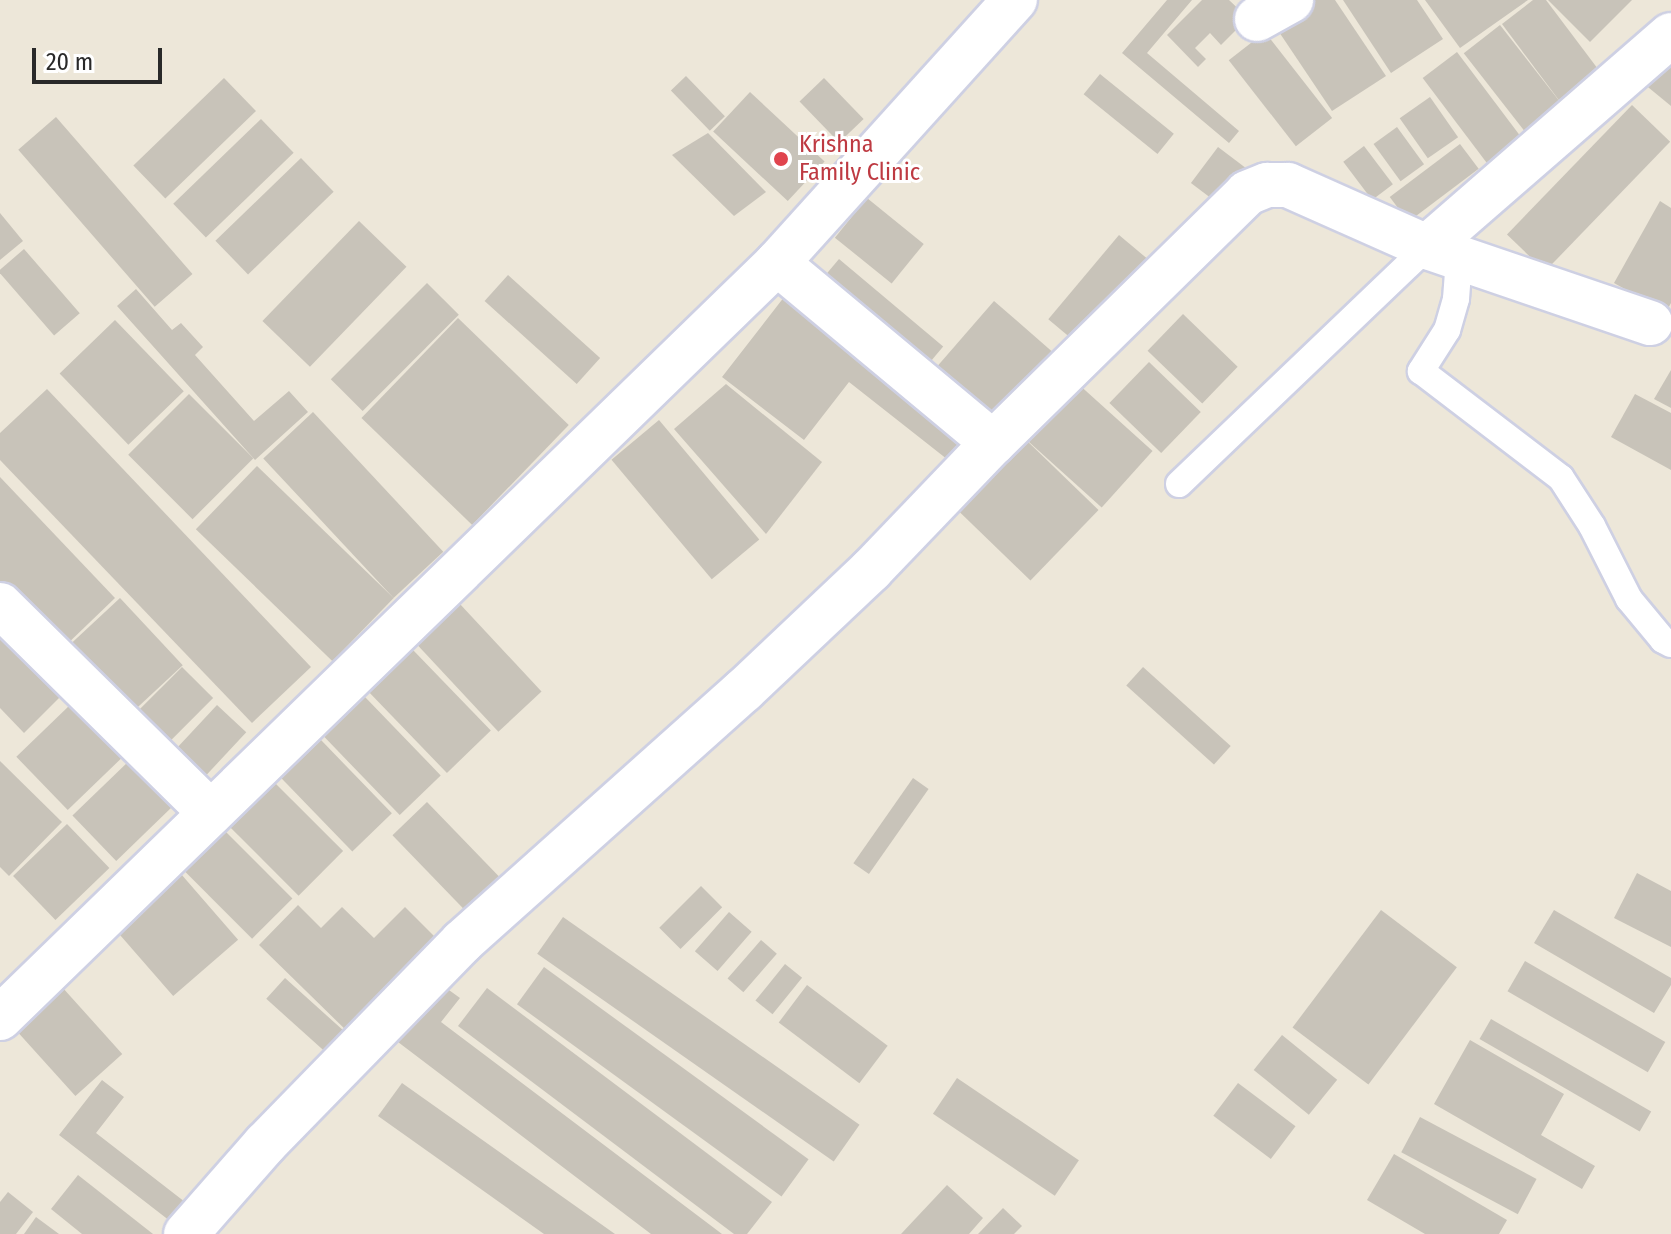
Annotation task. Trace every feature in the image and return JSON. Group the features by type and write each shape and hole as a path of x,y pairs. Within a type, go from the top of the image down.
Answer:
{"street":[{"path":"0,1018 777,263 1015,0"},
{"path":"1443,253 1671,35"},
{"path":"186,1234 265,1144 462,942 860,581 993,443 1247,193 1267,185 1288,185 1443,253 1650,323"},
{"path":"777,263 993,443"},
{"path":"0,605 211,813"}],"lane":[{"path":"1179,484 1443,253 1456,299 1447,330 1421,371 1561,478 1592,526 1629,599 1663,640 1671,644"}],"building":[{"path":"1167,0 1192,0 1147,53 1239,131 1229,143 1122,53"},
{"path":"1202,0 1229,0 1248,18 1221,45 1210,33 1195,48 1206,59 1198,67 1167,35"},
{"path":"1307,0 1335,0 1386,76 1332,111 1273,23"},
{"path":"1343,0 1417,0 1443,39 1391,73"},
{"path":"1425,0 1528,0 1460,48"},
{"path":"1533,0 1546,0 1604,77 1564,107 1502,24"},
{"path":"1548,0 1632,0 1590,42"},
{"path":"1500,25 1563,106 1527,134 1464,53"},
{"path":"1265,32 1332,118 1296,146 1229,60"},
{"path":"1457,52 1521,137 1487,163 1423,78"},
{"path":"1671,54 1671,106 1643,83"},
{"path":"1100,74 1174,134 1157,154 1084,94"},
{"path":"686,76 725,116 710,131 671,91"},
{"path":"224,78 256,111 165,199 133,166"},
{"path":"824,78 864,119 839,143 800,102"},
{"path":"750,92 825,162 788,201 713,131"},
{"path":"1430,97 1458,137 1428,158 1400,118"},
{"path":"1632,105 1670,142 1545,271 1507,234"},
{"path":"56,117 192,274 155,307 18,150"},
{"path":"261,119 294,153 206,238 173,204"},
{"path":"1397,127 1424,164 1401,181 1374,144"},
{"path":"708,133 766,192 734,216 672,155"},
{"path":"1460,144 1479,169 1408,222 1390,197"},
{"path":"1364,146 1393,184 1372,200 1343,162"},
{"path":"1218,147 1245,167 1218,203 1191,183"},
{"path":"301,158 334,192 248,274 215,241"},
{"path":"867,198 924,244 892,284 835,238"},
{"path":"1660,201 1671,208 1671,303 1666,312 1614,283"},
{"path":"0,213 23,241 0,260"},
{"path":"359,221 406,267 310,367 262,321"},
{"path":"1119,235 1149,260 1078,344 1048,319"},
{"path":"24,249 80,313 54,335 0,273"},
{"path":"839,259 943,346 921,373 817,286"},
{"path":"508,275 600,358 577,384 485,301"},
{"path":"427,283 459,315 363,411 331,379"},
{"path":"136,289 172,330 181,323 203,347 195,355 254,421 289,391 308,412 255,460 117,306"},
{"path":"788,292 978,440 957,467 849,382 804,440 722,377"},
{"path":"994,301 1061,359 999,430 932,372"},
{"path":"1183,314 1238,367 1202,403 1148,351"},
{"path":"458,318 569,425 472,525 361,418"},
{"path":"115,320 184,391 128,445 60,373"},
{"path":"1149,362 1201,412 1161,453 1109,403"},
{"path":"1671,370 1671,408 1654,399"},
{"path":"1076,382 1153,451 1102,507 1025,438"},
{"path":"726,384 822,462 766,534 674,429"},
{"path":"47,389 311,667 252,723 0,460 0,433"},
{"path":"189,394 253,458 193,519 128,455"},
{"path":"1635,394 1671,413 1671,470 1611,437"},
{"path":"313,412 443,552 394,598 263,458"},
{"path":"659,420 759,540 712,579 612,460"},
{"path":"1023,437 1099,510 1030,580 955,507"},
{"path":"257,466 394,598 333,661 196,529"},
{"path":"0,477 115,598 61,650 0,586"},
{"path":"120,598 183,665 127,717 64,650"},
{"path":"459,603 542,691 498,732 416,643"},
{"path":"0,634 61,696 24,733 0,708"},
{"path":"413,650 491,731 447,773 369,692"},
{"path":"182,667 213,698 161,750 130,719"},
{"path":"1143,667 1231,746 1214,765 1126,686"},
{"path":"365,697 441,775 400,815 324,737"},
{"path":"71,704 122,757 68,810 16,757"},
{"path":"217,705 246,732 199,783 170,755"},
{"path":"321,740 392,813 352,852 281,778"},
{"path":"130,760 174,805 116,861 72,816"},
{"path":"0,761 62,822 9,876 0,867"},
{"path":"913,778 929,789 869,874 853,863"},
{"path":"271,779 343,851 299,896 226,824"},
{"path":"427,802 500,878 465,911 392,835"},
{"path":"67,824 109,868 55,920 13,876"},
{"path":"221,827 292,898 252,939 181,867"},
{"path":"1637,873 1671,891 1671,947 1614,918"},
{"path":"181,874 238,940 173,996 116,930"},
{"path":"701,886 722,907 680,949 659,928"},
{"path":"298,905 321,928 342,907 374,938 405,907 437,939 352,1036 259,945"},
{"path":"1381,910 1457,967 1368,1085 1293,1027"},
{"path":"1554,910 1671,978 1671,985 1654,1013 1534,943"},
{"path":"729,912 752,932 718,971 695,951"},
{"path":"563,917 860,1125 834,1161 537,954"},
{"path":"761,940 777,954 743,992 728,978"},
{"path":"1525,961 1665,1042 1648,1072 1508,991"},
{"path":"785,964 802,978 773,1014 755,1001"},
{"path":"544,967 809,1159 782,1196 517,1004"},
{"path":"285,978 353,1040 335,1060 266,999"},
{"path":"442,985 460,998 441,1022 722,1234 651,1234 398,1042"},
{"path":"807,985 888,1046 859,1083 779,1023"},
{"path":"62,987 122,1054 75,1096 15,1029"},
{"path":"487,988 772,1202 747,1234 734,1234 458,1026"},
{"path":"1491,1019 1651,1112 1640,1131 1480,1039"},
{"path":"1282,1035 1337,1080 1309,1115 1254,1070"},
{"path":"1470,1040 1564,1094 1541,1135 1595,1166 1582,1189 1434,1104"},
{"path":"957,1078 1079,1160 1055,1196 933,1114"},
{"path":"102,1080 124,1097 96,1133 194,1209 179,1228 59,1135"},
{"path":"402,1083 615,1234 544,1234 378,1116"},
{"path":"1238,1083 1296,1126 1271,1159 1213,1116"},
{"path":"1420,1117 1537,1179 1518,1214 1401,1152"},
{"path":"1394,1154 1507,1220 1499,1234 1425,1234 1367,1200"},
{"path":"78,1175 153,1234 82,1234 51,1209"},
{"path":"947,1185 983,1218 969,1234 901,1234"},
{"path":"8,1192 33,1212 16,1234 0,1234 0,1202"},
{"path":"1003,1208 1022,1226 1014,1234 978,1234"},
{"path":"36,1217 59,1234 24,1234"}],"place":[{"name":"Krishna Family Clinic","path":"781,159"}]}
